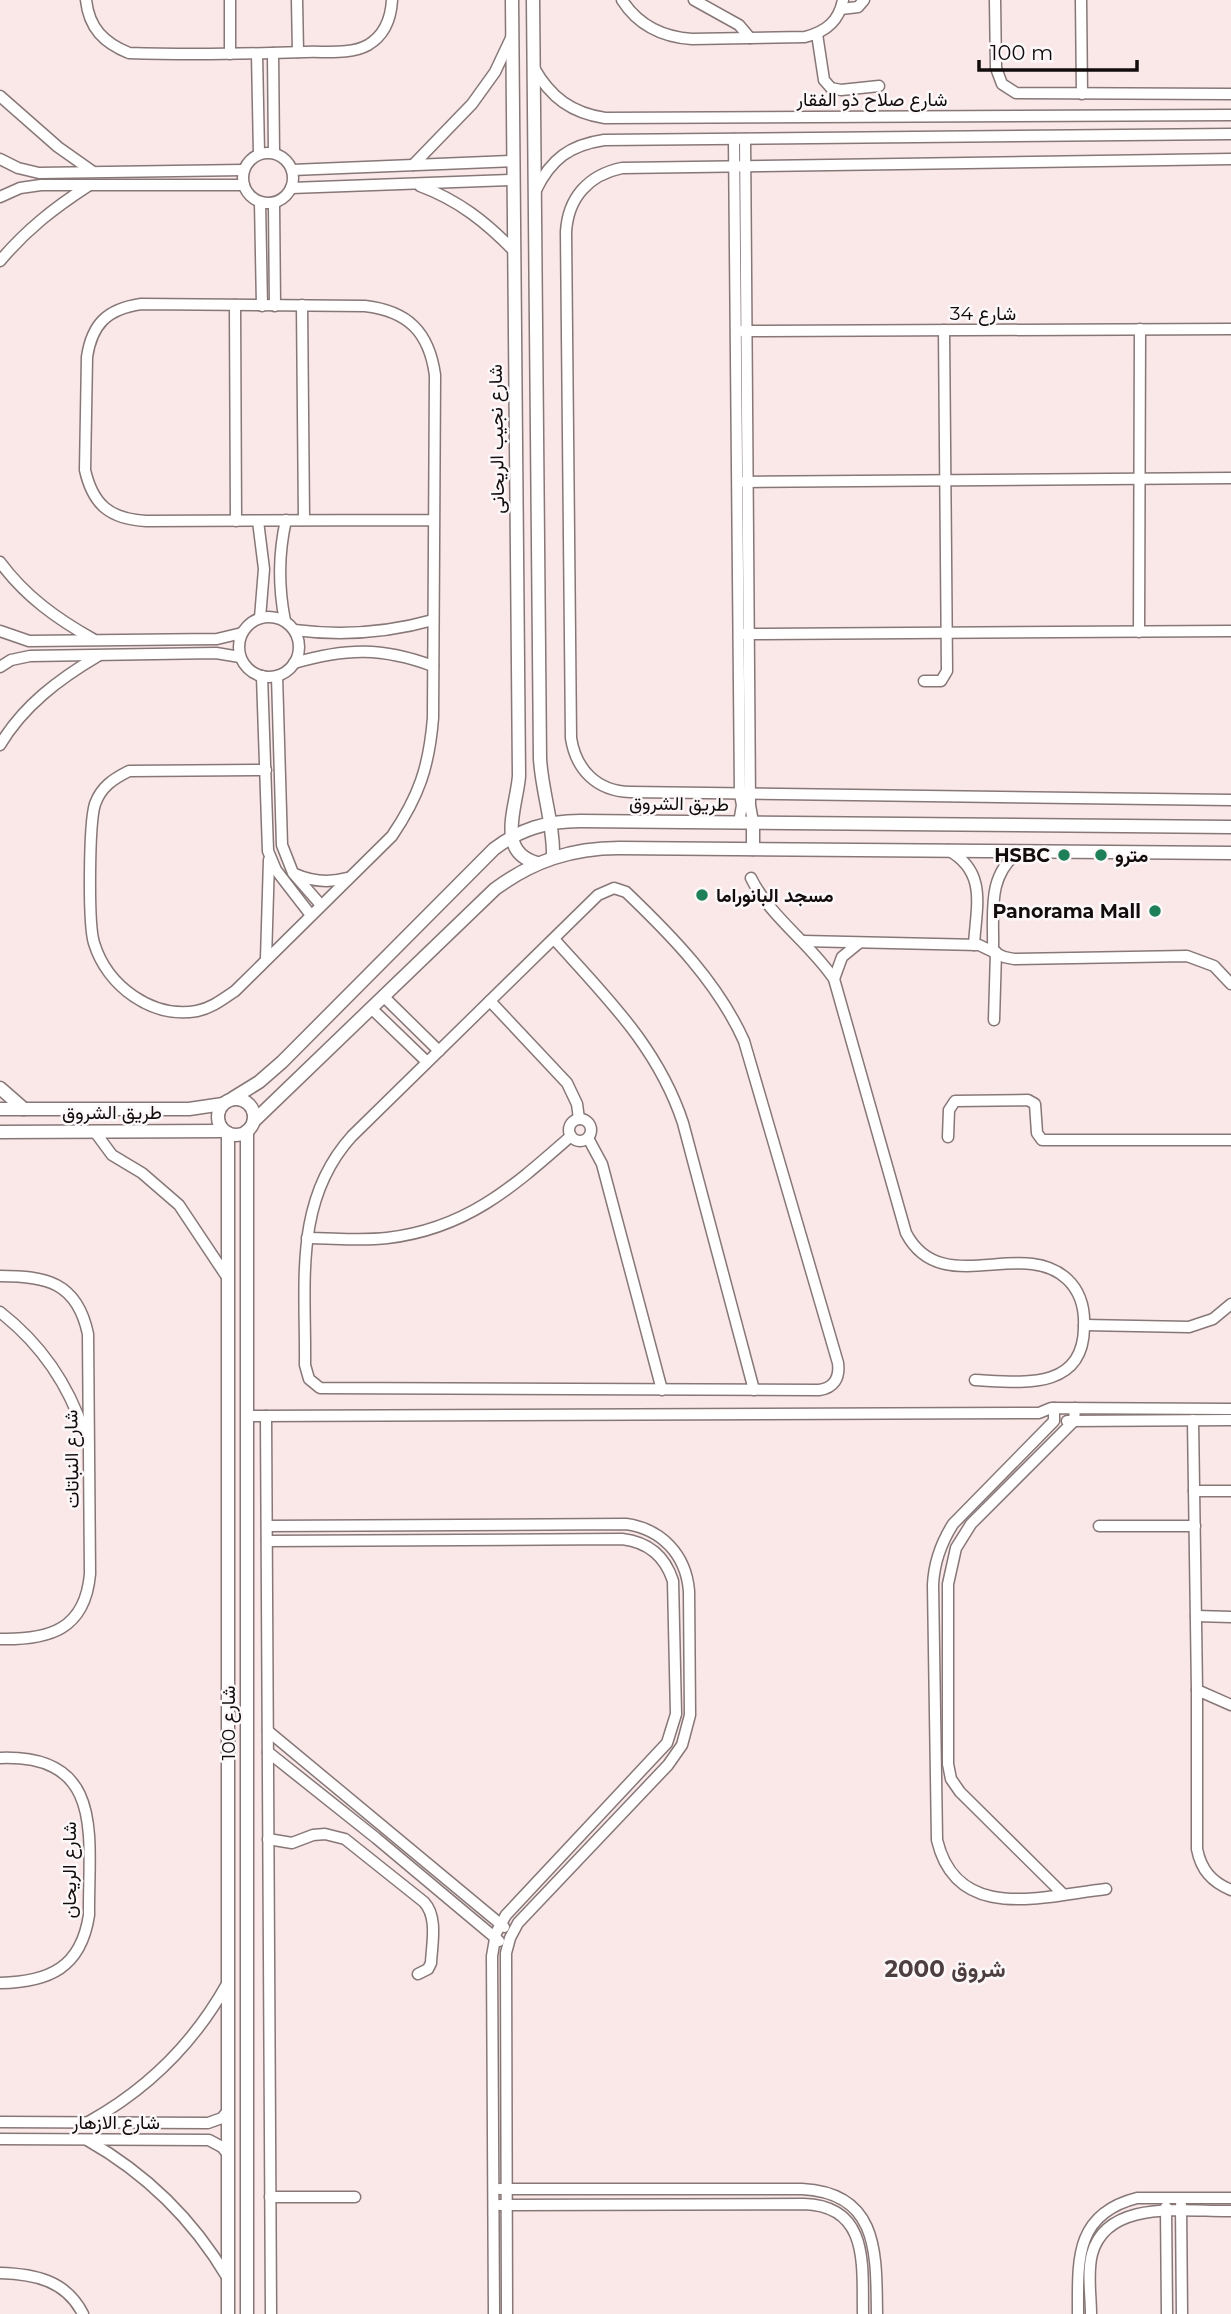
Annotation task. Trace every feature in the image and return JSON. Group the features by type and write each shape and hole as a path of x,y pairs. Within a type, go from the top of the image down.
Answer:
{"street":[{"path":"86,0 90,20 99,35 112,47 129,53 230,54 354,50 369,44 382,33 390,19 392,0"},
{"path":"230,0 230,54"},
{"path":"297,0 298,52"},
{"name":"شارع نجيب الريحانى","path":"511,837 518,787 519,735 512,0"},
{"path":"533,0 540,733 542,785 550,823 553,857"},
{"path":"622,0 640,21 664,34 692,39 805,37 817,34 832,24 842,4 858,7 864,0"},
{"path":"694,0 739,25 750,38"},
{"path":"995,0 996,68 1002,84 1016,93 1231,93"},
{"path":"1081,0 1082,94"},
{"path":"817,34 824,80 831,88 841,90 879,86"},
{"path":"413,165 472,104 495,72 512,36"},
{"path":"273,53 274,153"},
{"path":"257,54 259,154"},
{"name":"شارع صلاح ذو الفقار","path":"534,68 555,98 587,115 605,118 1231,115"},
{"path":"0,96 58,148 92,171"},
{"path":"843,117 844,137"},
{"path":"645,118 646,140"},
{"name":"شارع صلاح ذو الفقار","path":"536,190 550,167 570,149 595,141 1231,134"},
{"path":"740,139 735,331 737,634 745,794 750,811 746,822 747,849"},
{"path":"274,153 285,159 292,170 291,188 284,197 274,203 260,202 253,198 244,185 244,170 259,154 274,153"},
{"path":"0,159 18,168 39,173 244,170"},
{"path":"1231,159 622,168 600,175 581,189 570,209 566,232 572,748 586,774 611,789 630,792 1231,800"},
{"path":"292,170 513,161"},
{"path":"740,166 748,331 750,634 745,794"},
{"path":"291,188 513,180"},
{"path":"415,183 443,194 469,210 493,229 514,251"},
{"path":"0,197 20,188 41,185 244,185"},
{"path":"0,261 21,236 53,208 90,185"},
{"path":"260,202 262,306"},
{"path":"274,203 275,306"},
{"path":"266,769 129,771 102,790 95,805 90,919 94,943 103,965 118,984 136,999 179,1012 199,1010 218,1003 235,991 320,904 392,836 410,810 423,781 430,750 435,375 432,357 425,340 414,326 400,315 383,308 141,304 124,306 109,314 97,326 87,357 85,470 89,488 99,502 112,513 128,520 433,520"},
{"path":"235,305 236,520"},
{"path":"302,305 304,520"},
{"name":"شارع 34","path":"735,331 1231,329"},
{"path":"924,681 941,681 945,677 948,633 944,330"},
{"path":"1139,632 1140,330"},
{"path":"736,483 1231,478"},
{"path":"258,520 264,569 260,618"},
{"path":"285,621 278,570 286,520"},
{"path":"0,562 21,588 44,608 69,626 101,640"},
{"path":"517,568 538,566"},
{"path":"294,663 299,647 294,630 285,621 260,618 249,624 242,634 240,657 253,672 262,676 277,676 294,663 350,651 379,651 407,656 433,666"},
{"path":"294,630 329,634 364,633 433,620"},
{"path":"0,631 29,641 217,639 242,634"},
{"path":"737,634 1231,631"},
{"path":"101,640 103,656"},
{"path":"0,667 11,660 30,656 216,653 240,657"},
{"path":"0,745 22,715 45,692 71,672 103,656"},
{"path":"262,676 269,905 266,959"},
{"path":"277,676 282,845 293,873 320,904"},
{"path":"519,735 540,733"},
{"name":"طريق الشروق","path":"0,1109 189,1109 228,1101 258,1082 282,1062 480,863 511,837 550,823 580,821 1231,827"},
{"path":"511,837 520,854 537,863"},
{"path":"251,1126 254,1114 250,1104 239,1098 228,1101 219,1109 218,1121 226,1132 238,1135 251,1126 495,889 537,863 553,857 598,848 1231,853"},
{"path":"948,850 969,865 976,881 974,945"},
{"path":"268,851 276,870 310,914"},
{"path":"994,1020 996,884 1002,868 1020,851"},
{"path":"293,873 306,879 321,881 350,877"},
{"path":"751,878 763,899 834,979 906,1233 911,1241 923,1255 940,1264 1035,1265 1051,1268 1066,1278 1077,1292 1083,1308 1084,1325 1079,1353 1068,1368 1053,1378 1034,1382 975,1380"},
{"path":"614,888 626,891 694,962 730,1013 744,1041 797,1218 838,1369 834,1384 825,1390 333,1390 320,1388 309,1379 305,1364 307,1238 315,1195 335,1156 352,1136 490,1001 603,891 614,888"},
{"path":"554,939 632,1026 654,1057 671,1090 683,1123 754,1390"},
{"path":"803,941 974,945 984,946 1014,958 1186,956 1201,959 1214,967 1231,984"},
{"path":"834,979 842,957 859,943"},
{"path":"383,996 439,1051"},
{"path":"490,1001 567,1083 577,1104 579,1119"},
{"path":"371,1008 427,1062"},
{"path":"0,1087 24,1109"},
{"path":"948,1137 949,1110 955,1101 1014,1100 1031,1101 1035,1104 1037,1133 1042,1140 1231,1140"},
{"path":"571,1136 570,1127 573,1122 579,1119 587,1122 590,1127 587,1138 602,1164 662,1390"},
{"name":"شارع 100","path":"247,2314 247,1416 251,1126"},
{"name":"طريق الشروق","path":"0,1132 226,1132"},
{"path":"95,1132 112,1155 142,1173 179,1205 227,1277"},
{"name":"شارع 100","path":"226,1132 228,2314"},
{"path":"307,1238 386,1238 443,1225 479,1209 504,1193 571,1136"},
{"path":"571,1136 579,1141 587,1138"},
{"name":"شارع النباتات","path":"0,1276 29,1276 53,1283 64,1290 80,1309 88,1334 90,1574 82,1605 62,1628 34,1639 0,1639"},
{"path":"1084,1325 1189,1326 1213,1319 1231,1304"},
{"path":"0,1312 36,1343 52,1365 67,1388 88,1442"},
{"path":"247,1416 1039,1413 1047,1408 1231,1409"},
{"path":"1054,1408 1054,1421 960,1515 947,1533 938,1553 933,1585 937,1840 944,1862 957,1881 976,1893 1018,1899 1106,1889"},
{"path":"1063,1894 955,1786 949,1772 948,1584 950,1565 956,1548 971,1524 1074,1421 1075,1408"},
{"path":"1039,1413 1054,1421 1231,1420"},
{"path":"267,1416 271,2314"},
{"path":"1193,1420 1197,1849 1202,1867 1208,1875 1231,1890"},
{"path":"1194,1491 1231,1491"},
{"path":"449,1525 449,1539"},
{"path":"267,1526 635,1525 667,1542 683,1564 688,1582 690,1716 682,1745 668,1765 518,1923 507,1948 507,2314"},
{"path":"1099,1525 1195,1526"},
{"path":"267,1541 630,1540 645,1545 657,1554 670,1573 674,1588 676,1714 667,1742 655,1758 510,1910 500,1924 495,1938 492,1956 494,2314"},
{"path":"1196,1616 1231,1617"},
{"path":"1197,1690 1231,1705"},
{"path":"268,1731 512,1933"},
{"path":"934,1744 948,1744"},
{"path":"268,1752 507,1948"},
{"name":"شارع الريحان","path":"0,1758 36,1759 50,1764 68,1777 81,1795 88,1820 89,1915 87,1931 80,1945 60,1969 47,1977 32,1981 0,1983"},
{"path":"366,1854 385,1828"},
{"path":"268,1839 292,1843 317,1834 345,1839 427,1905 432,1918 431,1965 418,1974"},
{"path":"408,1889 421,1876"},
{"path":"86,2122 125,2100 160,2072 190,2040 227,1984"},
{"path":"226,2047 246,2046"},
{"path":"492,2085 506,2085"},
{"name":"شارع الازهار","path":"0,2122 201,2123 215,2121 227,2112"},
{"path":"201,2123 205,2131 201,2139"},
{"name":"شارع الازهار","path":"0,2139 201,2139 216,2142 227,2153"},
{"path":"84,2139 133,2169 170,2200 196,2229 228,2277"},
{"path":"493,2189 802,2189 824,2192 852,2208 871,2235 876,2256 877,2314"},
{"path":"270,2197 355,2197"},
{"path":"1166,2197 1167,2314"},
{"path":"1181,2197 1182,2314"},
{"path":"1078,2314 1079,2253 1088,2231 1104,2212 1137,2198 1231,2198"},
{"path":"493,2205 824,2206 848,2222 858,2239 862,2258 863,2314"},
{"path":"1091,2314 1092,2256 1099,2238 1112,2224 1129,2215 1231,2211"},
{"path":"227,2221 247,2221"},
{"path":"0,2273 33,2275 51,2281 66,2292 83,2314"}],"place":[{"name":"HSBC","path":"1064,855"},
{"name":"مترو","path":"1101,855"},
{"name":"مسجد البانوراما","path":"702,895"},
{"name":"Panorama Mall","path":"1155,911"}],"district":[{"name":"شروق 2000","path":"945,1969"}]}
